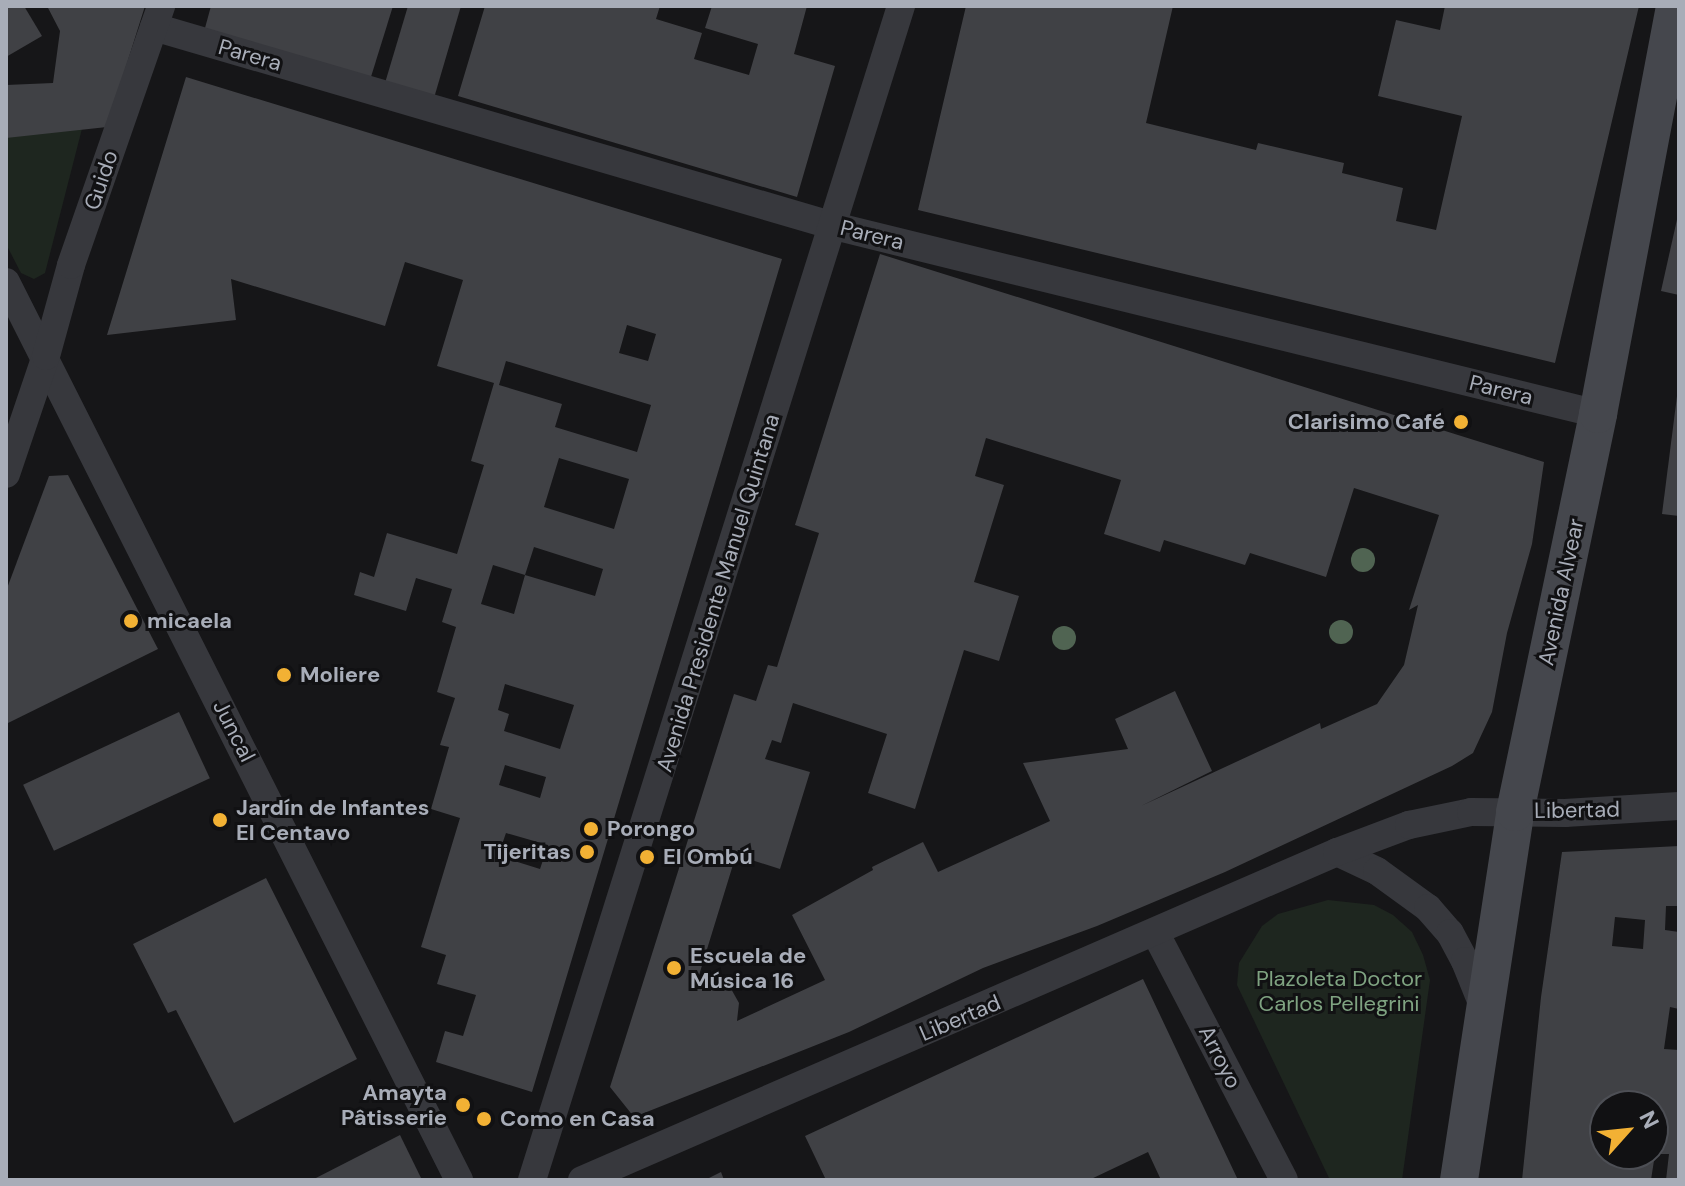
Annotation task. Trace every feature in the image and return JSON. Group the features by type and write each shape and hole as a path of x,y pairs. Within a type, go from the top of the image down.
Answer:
{"street":[{"name":"Avenida Presidente Manuel Quintana","path":"532,1180 901,6"},
{"name":"Avenida Alvear","path":"1459,1180 1515,812 1598,414 1675,6"},
{"name":"Parera","path":"158,16 834,226 1598,414"},
{"name":"Guido","path":"6,474 46,356 71,265 158,16"},
{"name":"Juncal","path":"6,282 459,1180"},
{"name":"Libertad","path":"582,1180 1156,934 1337,852 1438,817 1471,812 1565,813 1679,806"},
{"path":"1337,852 1377,871 1428,908 1458,947 1484,1009"},
{"name":"Arroyo","path":"1156,934 1284,1180"}],"green space":[{"path":"85,117 45,273 34,279 21,273 6,244 6,125"},
{"name":"Plazoleta Doctor Carlos Pellegrini","path":"1328,900 1374,905 1393,915 1412,932 1430,980 1402,1180 1330,1180 1237,985 1239,963 1262,926 1278,914"}],"building":[{"path":"6,6 24,6 42,36 6,57"},
{"path":"47,6 145,6 107,127 6,138 6,85 53,83 60,31"},
{"path":"211,6 393,6 370,80 205,28"},
{"path":"408,6 461,6 434,98 385,83"},
{"path":"485,6 660,6 656,19 702,33 694,59 749,75 758,44 705,28 712,6 807,6 794,54 835,66 797,197 458,96"},
{"path":"966,6 1173,6 1146,123 1256,150 1258,143 1344,163 1342,173 1403,188 1396,221 1436,230 1462,116 1378,96 1396,20 1440,30 1445,6 1639,6 1555,363 918,210"},
{"path":"186,77 782,259 532,1092 436,1062 445,1031 463,1036 476,995 437,984 446,955 421,947 460,818 431,809 449,747 440,745 455,698 437,692 456,627 442,622 452,589 416,578 406,611 354,595 360,572 374,577 387,533 457,554 484,465 471,461 494,383 437,366 463,280 405,262 385,326 231,279 236,320 107,335","holes":["627,325 656,334 648,361 619,353","506,361 651,405 637,452 555,427 562,404 499,385","559,458 629,479 614,529 544,507","534,547 603,569 595,596 525,575","493,565 525,575 514,614 481,604","505,684 574,705 560,749 504,731 509,714 498,710","505,765 546,777 540,798 499,785","506,833 548,845 540,869 498,856"]},
{"path":"1679,215 1679,295 1661,291"},
{"path":"880,254 1544,462 1532,544 1507,633 1492,712 1473,753 1452,766 1225,872 1097,926 983,968 849,1032 634,1117 610,1087 734,694 756,701 768,665 777,667 819,533 795,525","holes":["986,438 1121,480 1104,534 1160,552 1164,540 1245,565 1250,553 1326,577 1354,488 1439,515 1409,610 1418,605 1404,665 1377,704 1321,729 1320,723 1141,806 1212,771 1175,691 1115,719 1128,749 1023,763 1050,821 938,872 923,842 872,867 873,870 792,915 825,980 737,1021 739,1003 730,987 713,980 696,985 736,855 780,869 810,772 765,759 772,740 781,743 793,703 887,734 868,793 915,809 964,650 999,661 1019,596 974,582 1004,485 975,476"]},
{"path":"1679,396 1679,516 1662,514"},
{"path":"68,475 158,649 6,724 6,591 49,476"},
{"path":"179,712 210,778 54,851 23,785"},
{"path":"1679,846 1679,906 1666,906 1665,930 1679,932 1679,1009 1670,1007 1664,1049 1679,1050 1679,1180 1666,1180 1669,1170 1669,1090 1589,1090 1589,1170 1653,1170 1651,1180 1522,1180 1541,997 1562,852","holes":["1615,917 1645,920 1643,949 1612,946"]},
{"path":"266,878 357,1059 234,1123 176,1010 168,1013 133,944"},
{"path":"1143,979 1238,1180 1161,1180 1148,1152 1089,1180 826,1180 805,1136"},
{"path":"400,1135 422,1180 312,1180"},
{"path":"721,1172 724,1180 705,1180"}],"place":[{"name":"Clarisimo Café","path":"1461,422"},
{"name":"micaela","path":"131,621"},
{"name":"Moliere","path":"284,675"},
{"name":"Jardín de Infantes El Centavo","path":"220,820"},
{"name":"Porongo","path":"591,829"},
{"name":"Tijeritas","path":"587,852"},
{"name":"El Ombú","path":"647,857"},
{"name":"Escuela de Música 16","path":"674,968"},
{"name":"Amayta Pâtisserie","path":"463,1105"},
{"name":"Como en Casa","path":"484,1119"}]}
